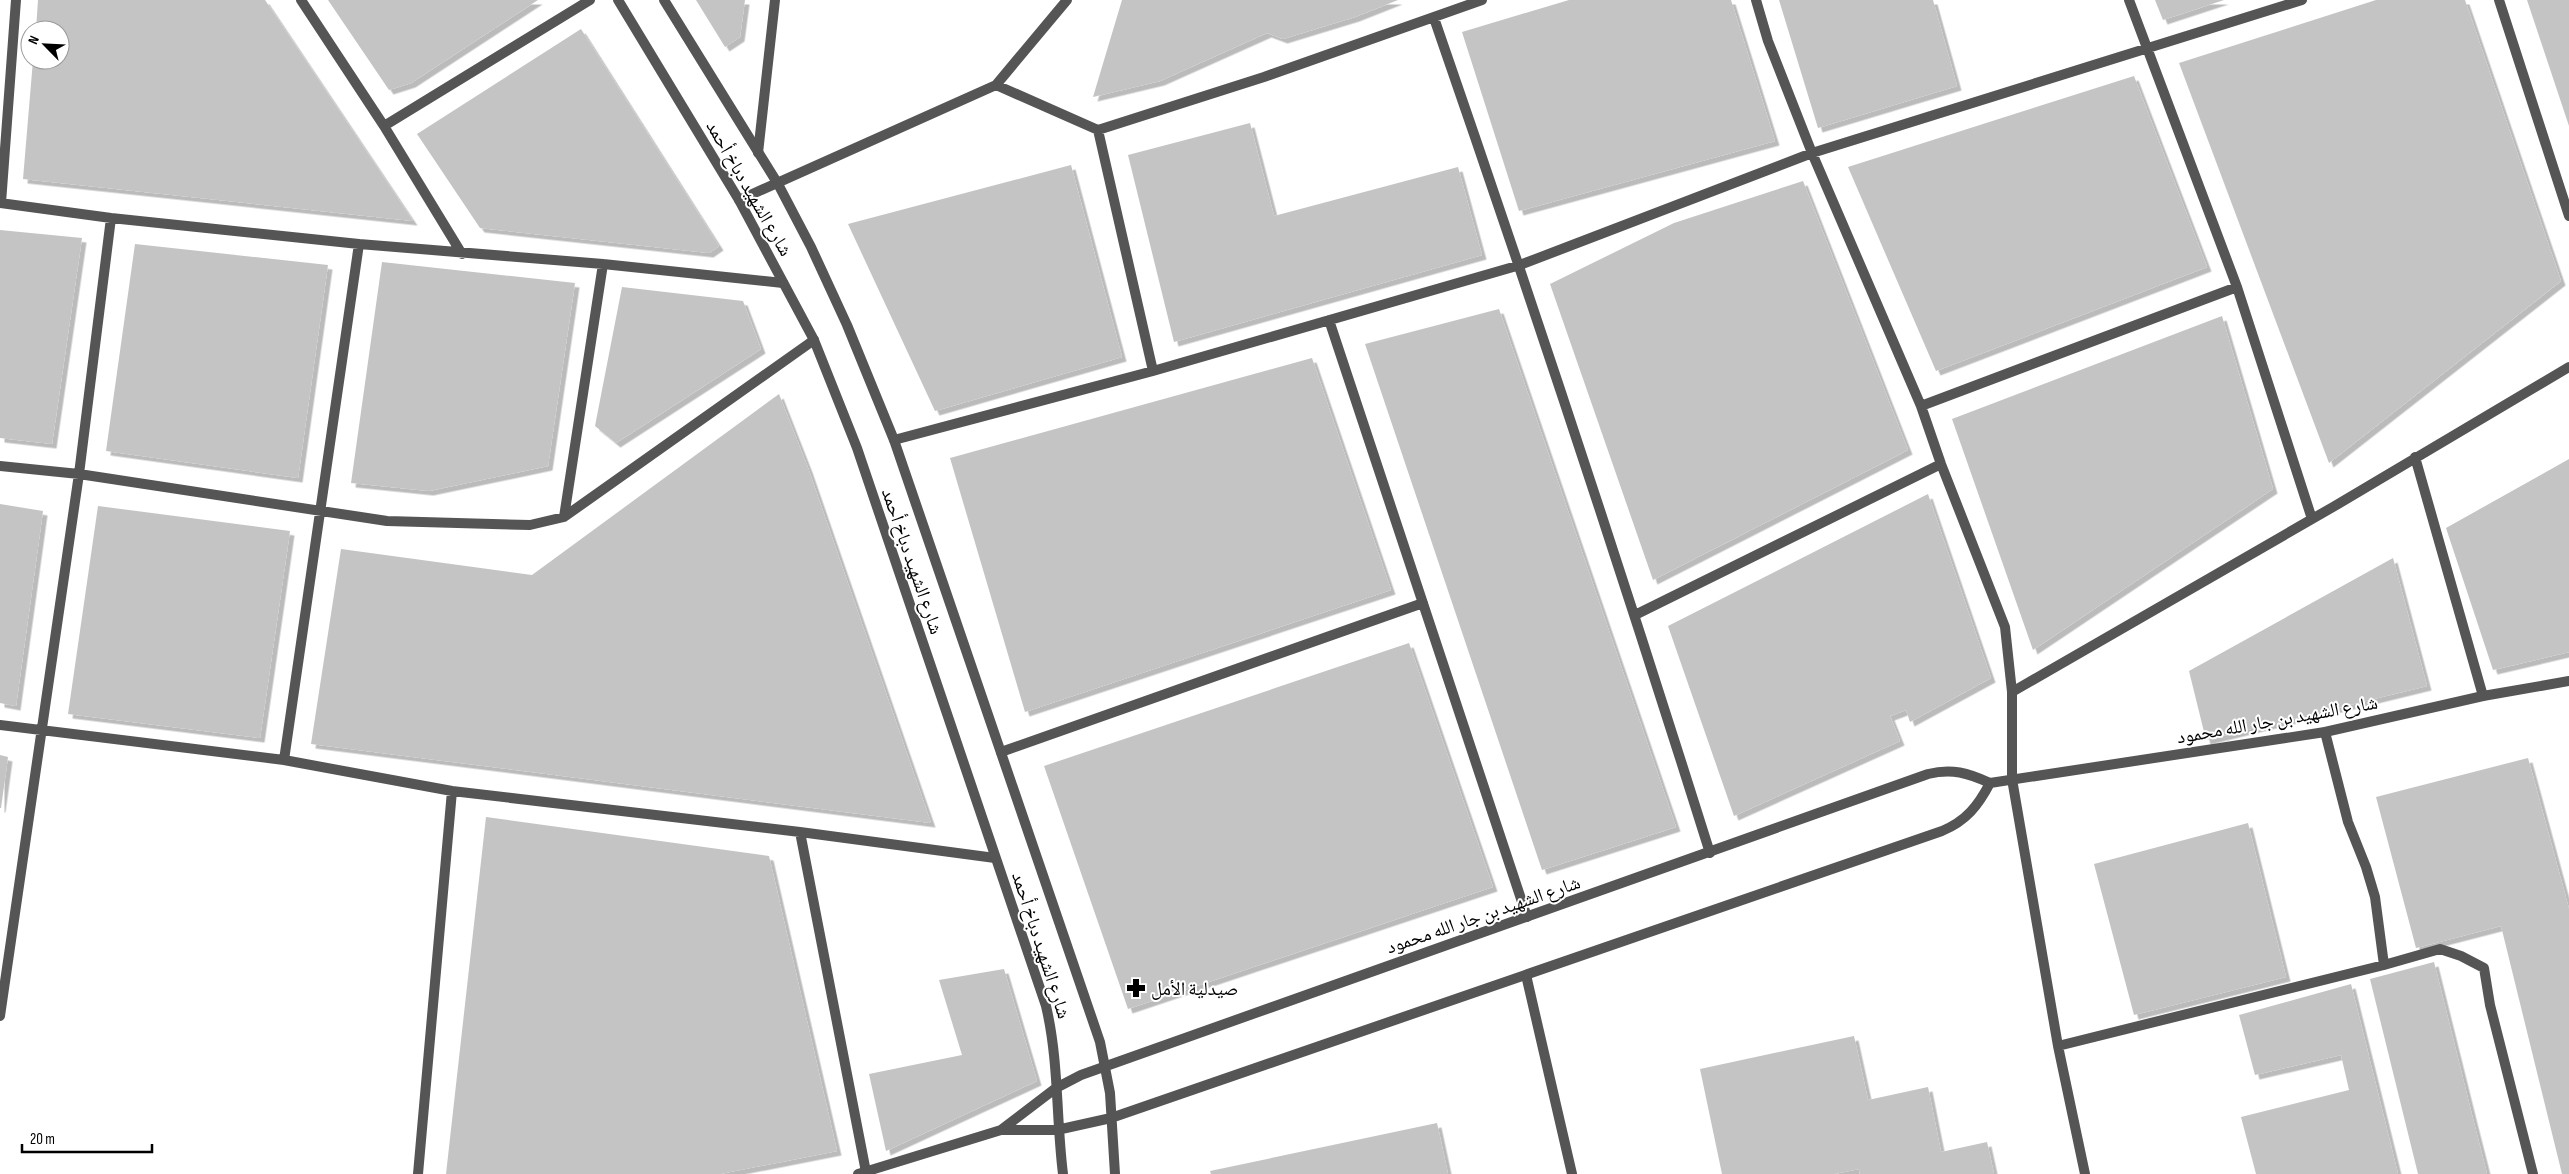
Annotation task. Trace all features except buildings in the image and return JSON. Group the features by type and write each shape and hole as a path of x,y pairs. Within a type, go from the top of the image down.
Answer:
{"street":[{"path":"16,0 1,203 111,218 359,244 462,254 604,264 783,283"},
{"path":"301,0 384,126 462,254"},
{"path":"384,126 590,0"},
{"name":"شارع الشهيد دباخ أحمد","path":"618,0 739,200 814,340 857,448 1046,1006 1053,1035 1057,1130 1063,1174"},
{"name":"شارع الشهيد دباخ أحمد","path":"664,0 778,184 811,247 847,325 894,440 1092,1017 1106,1066 1116,1174"},
{"path":"758,153 775,0"},
{"path":"739,200 778,184 949,104 996,85 1067,0"},
{"path":"996,85 1098,130 1264,77 1482,0"},
{"path":"1756,0 1768,40 1812,153 1921,406 1941,464 2005,627 2012,692 2012,779 2058,1046 2085,1174"},
{"path":"2129,0 2237,286 2312,519"},
{"path":"894,440 1153,371 1520,265 1812,153 2302,0"},
{"path":"2499,0 2569,216"},
{"path":"1434,18 1520,265 1635,615 1710,853"},
{"path":"1098,130 1153,371"},
{"path":"2558,180 2569,176"},
{"path":"0,1016 2,984 43,730 79,474 111,218"},
{"path":"284,760 359,244"},
{"path":"564,517 604,264"},
{"path":"1921,406 2237,286"},
{"path":"1328,320 1527,917"},
{"path":"0,466 79,474 387,521 530,525 564,517 814,340"},
{"path":"2012,692 2312,519 2569,367"},
{"path":"2415,457 2484,696"},
{"path":"1635,615 1941,464"},
{"path":"1001,752 1422,603"},
{"name":"شارع الشهيد بن جار الله محمود","path":"1001,1130 1056,1088 1080,1075 1943,770 1960,771 1990,783 2325,732 2484,696 2569,681"},
{"path":"0,725 284,760 452,791 800,832 995,858"},
{"path":"2325,732 2348,822 2366,867 2375,897 2384,965"},
{"name":"شارع الشهيد بن جار الله محمود","path":"862,1173 1001,1130 1057,1130 1111,1118 1526,975 1942,831 1958,824 1971,814 1990,783"},
{"path":"418,1174 452,791"},
{"path":"800,832 862,1173"},
{"path":"2058,1046 2384,965 2440,949 2461,956 2484,968 2490,1005 2533,1174"},
{"path":"1526,975 1572,1174"}],"place":[{"name":"صيدلية الأمل","path":"1136,988"}]}
